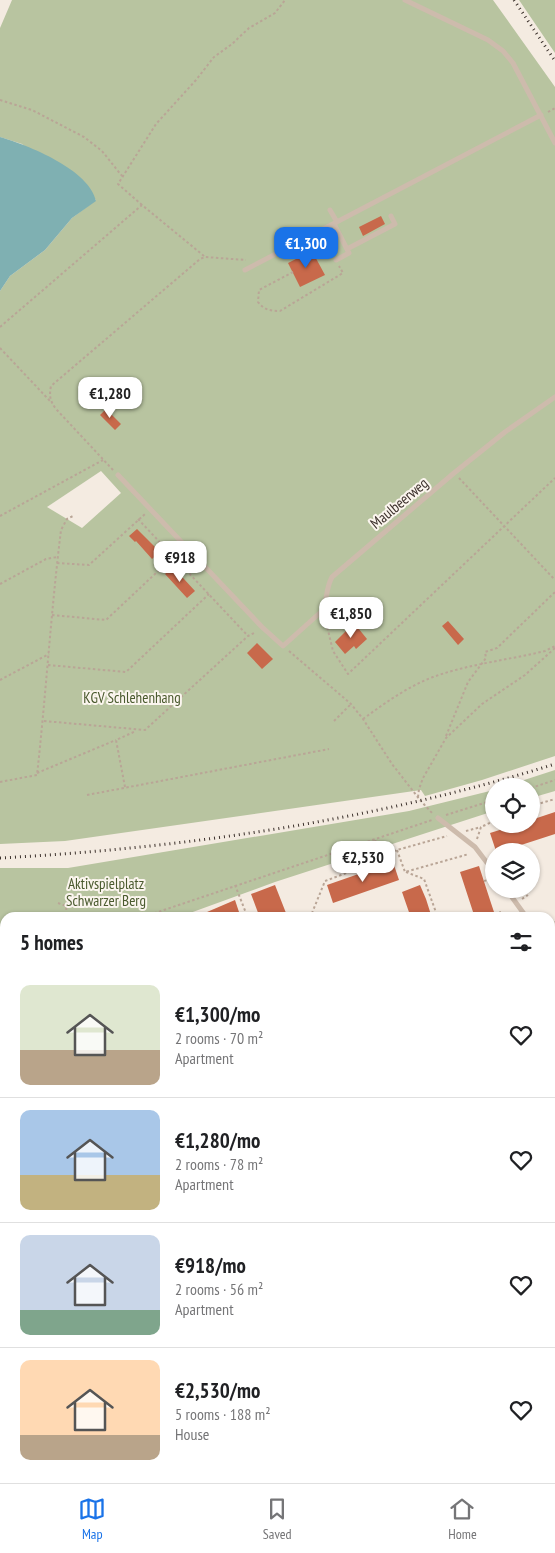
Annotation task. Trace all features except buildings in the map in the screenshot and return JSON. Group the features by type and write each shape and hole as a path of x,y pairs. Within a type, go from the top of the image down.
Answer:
{"lane":[{"path":"405,0 488,40 503,51 513,63 555,143"},
{"path":"245,270 541,115"},
{"path":"330,210 349,253 336,260"},
{"path":"347,249 396,224 391,216"},
{"name":"Maulbeerweg","path":"322,611 325,607 326,587 332,577 454,472 505,432 555,397"},
{"path":"118,475 262,627 283,646 322,611"},
{"path":"438,818 474,847 485,861"},
{"path":"512,898 522,912"}],"path":[{"path":"205,257 118,184 156,124 214,57 249,28 275,13 285,0"},
{"path":"0,100 32,110 84,137 102,151 122,176"},
{"path":"0,327 142,205"},
{"path":"52,402 50,395 51,386 60,377 200,259 205,257 263,261"},
{"path":"293,272 259,290 258,302 262,307 272,311 280,311 343,273 336,260"},
{"path":"0,348 118,475"},
{"path":"0,516 103,460"},
{"path":"454,472 555,580"},
{"path":"322,611 333,651 348,674 555,478"},
{"path":"58,563 89,566 150,508"},
{"path":"37,773 44,720 61,530 67,519 73,516"},
{"path":"138,519 248,636"},
{"path":"0,584 46,559 58,557"},
{"path":"52,615 106,620 173,557"},
{"path":"418,797 418,788 446,738 468,682 486,658 485,652 497,648 555,592"},
{"path":"48,665 126,672 209,594"},
{"path":"44,720 145,730 248,636 254,634 262,627"},
{"path":"283,646 351,704 392,764 418,797 438,818"},
{"path":"363,719 405,691 431,678 482,663 531,655 555,647"},
{"path":"446,738 482,704 525,675 555,647"},
{"path":"0,680 49,654"},
{"path":"334,721 351,704"},
{"path":"0,782 37,775 37,773 138,730"},
{"path":"116,740 125,788"},
{"path":"87,795 329,749"},
{"path":"540,785 555,780"},
{"path":"540,803 555,799"},
{"path":"155,912 485,803"},
{"path":"312,912 325,880 358,869 398,850 485,824"},
{"path":"404,872 471,853 481,826"},
{"path":"371,862 376,838"},
{"path":"340,850 358,869 360,874"},
{"path":"398,850 404,872"},
{"path":"404,872 424,879 436,912"},
{"path":"236,885 246,912"},
{"path":"426,899 432,897"},
{"path":"58,903 66,906 66,912"},
{"path":"141,908 142,912"}],"green space":[{"name":"KGV Schlehenhang","path":"12,0 493,0 555,87 555,756 425,796 421,790 65,841 0,844 0,291 10,276 45,250 72,218 96,200 22,144 0,137 0,28","holes":["101,471 121,493 82,528 47,507"]},
{"path":"519,0 555,0 555,53"},
{"path":"555,770 555,791 540,795 540,778 530,778"},
{"name":"Aktivspielplatz Schwarzer Berg","path":"485,792 485,814 275,882 193,912 0,912 0,868 68,868 409,811"}],"water":[{"path":"0,137 26,146 70,169 91,190 96,201 72,218 45,250 10,276 0,291"}],"railway":[{"path":"514,0 555,61"},
{"path":"0,858 140,847 211,839 280,828 350,816 419,801 555,764"}]}
